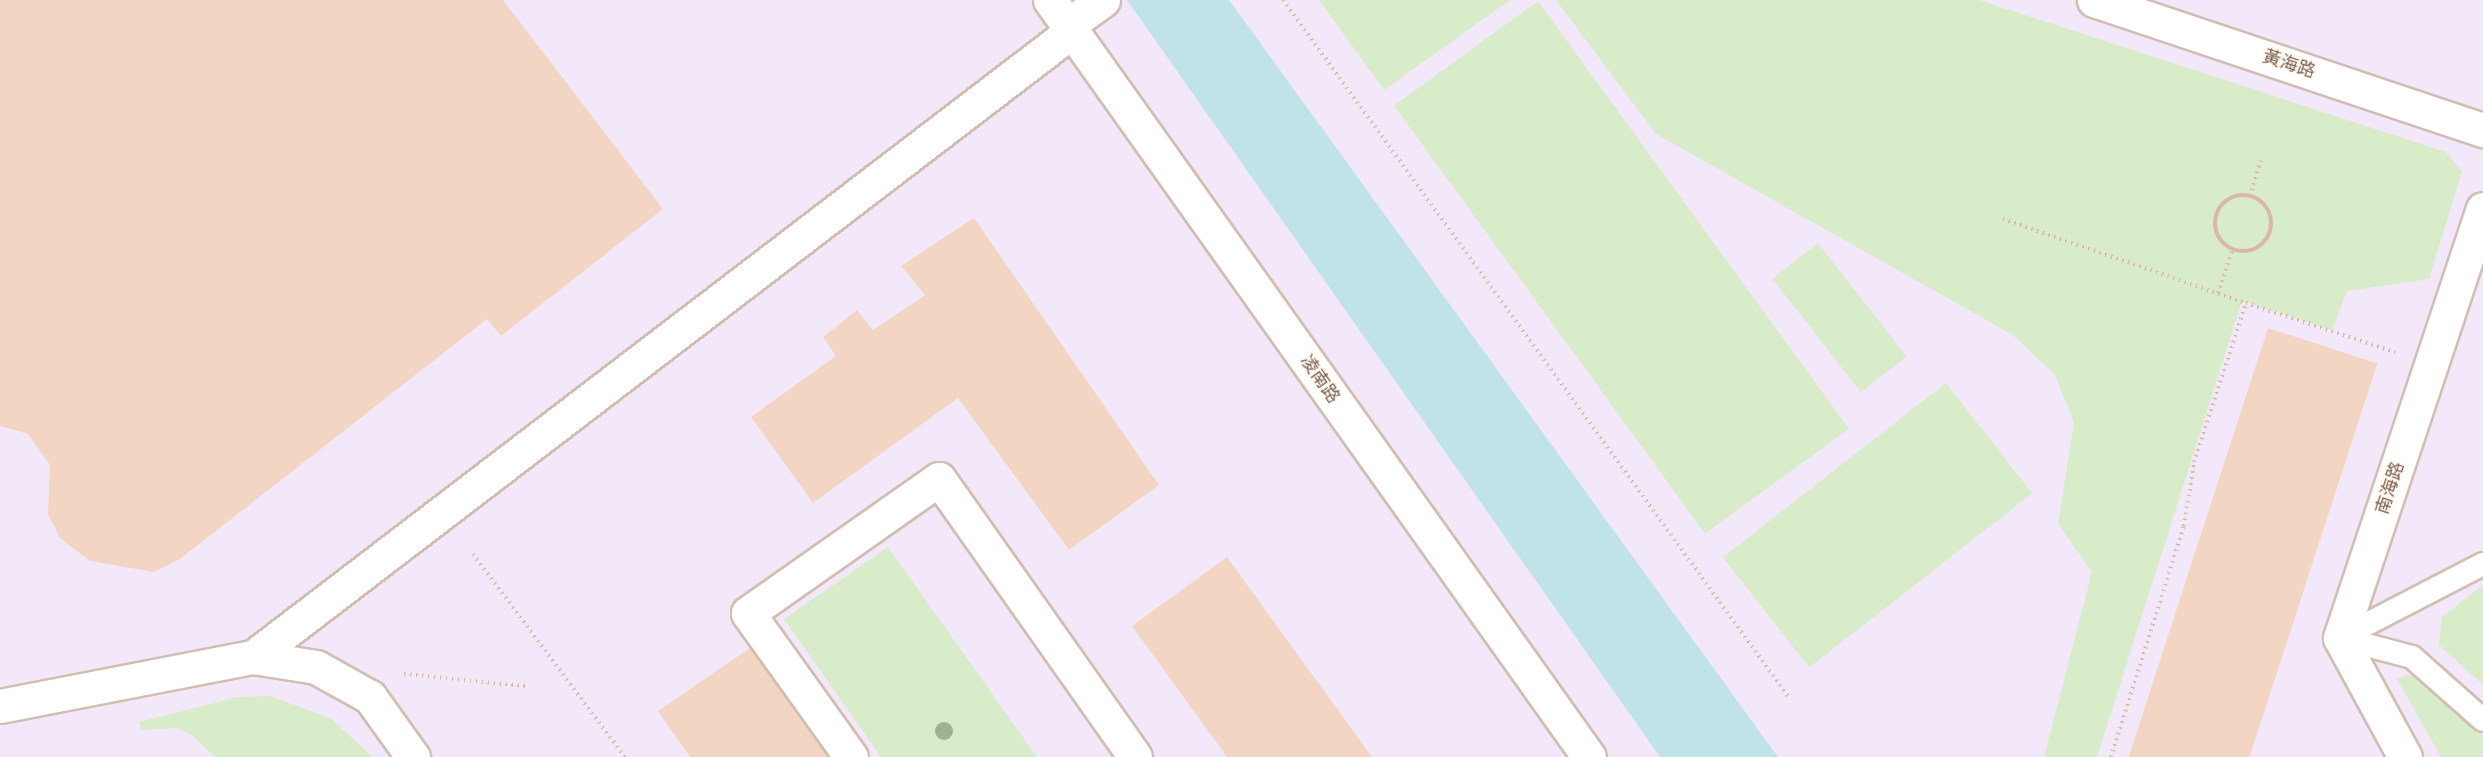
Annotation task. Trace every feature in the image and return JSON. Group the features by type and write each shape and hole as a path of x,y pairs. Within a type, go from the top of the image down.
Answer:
{"street":[{"path":"253,657 1063,18 1103,0"},
{"name":"黃海路","path":"2094,0 2483,130"},
{"name":"凌南路","path":"1063,18 1589,757"},
{"name":"南海路","path":"2340,639 2483,209"},
{"path":"850,757 748,613 939,479 1136,757"},
{"path":"2340,639 2405,757"},
{"path":"0,706 253,657 316,667 370,697 413,757"}],"lane":[{"path":"2340,639 2483,564"},
{"path":"2340,639 2412,657 2483,720"}],"path":[{"path":"1283,0 1788,696"},
{"path":"2250,196 2260,160"},
{"path":"2250,196 2265,205 2270,231 2251,249 2233,248 2219,235 2216,218 2232,197 2250,196"},
{"path":"2003,219 2431,364"},
{"path":"2218,293 2233,248"},
{"path":"2111,757 2184,526 2194,462 2246,303"},
{"path":"473,554 625,757"},
{"path":"404,674 527,686"}],"shaded area":[{"path":"0,0 2483,0 2483,757 0,757"}],"green space":[{"path":"1319,0 1510,0 1384,90"},
{"path":"1556,0 1979,0 2446,152 2462,172 2429,279 2347,291 2332,330 2242,301 2097,757 2044,757 2092,572 2058,524 2074,423 2055,375 2013,335 1656,134"},
{"path":"1538,1 1849,429 1705,534 1394,106"},
{"path":"1818,243 1907,356 1861,392 1772,279"},
{"path":"1946,383 2032,493 1809,668 1723,557"},
{"path":"888,547 1037,757 881,757 784,619"},
{"path":"2483,585 2483,685 2439,645 2442,617"},
{"path":"2407,675 2424,678 2483,731 2483,757 2441,757 2397,679"},
{"path":"270,696 330,718 373,757 215,757 192,735 177,728 141,730 139,722 237,697"}],"water":[{"path":"1127,0 1229,0 1778,757 1660,757"}],"building":[{"path":"0,0 503,0 663,209 501,336 487,319 180,559 154,572 90,561 60,538 48,514 50,465 28,434 0,426"},
{"path":"974,218 1159,485 1069,550 958,398 813,503 751,417 836,356 823,337 857,310 873,330 925,295 901,266"},
{"path":"2268,328 2377,364 2250,757 2129,757"},
{"path":"1227,557 1372,757 1227,757 1132,626"},
{"path":"754,645 833,757 690,757 658,711"}]}
